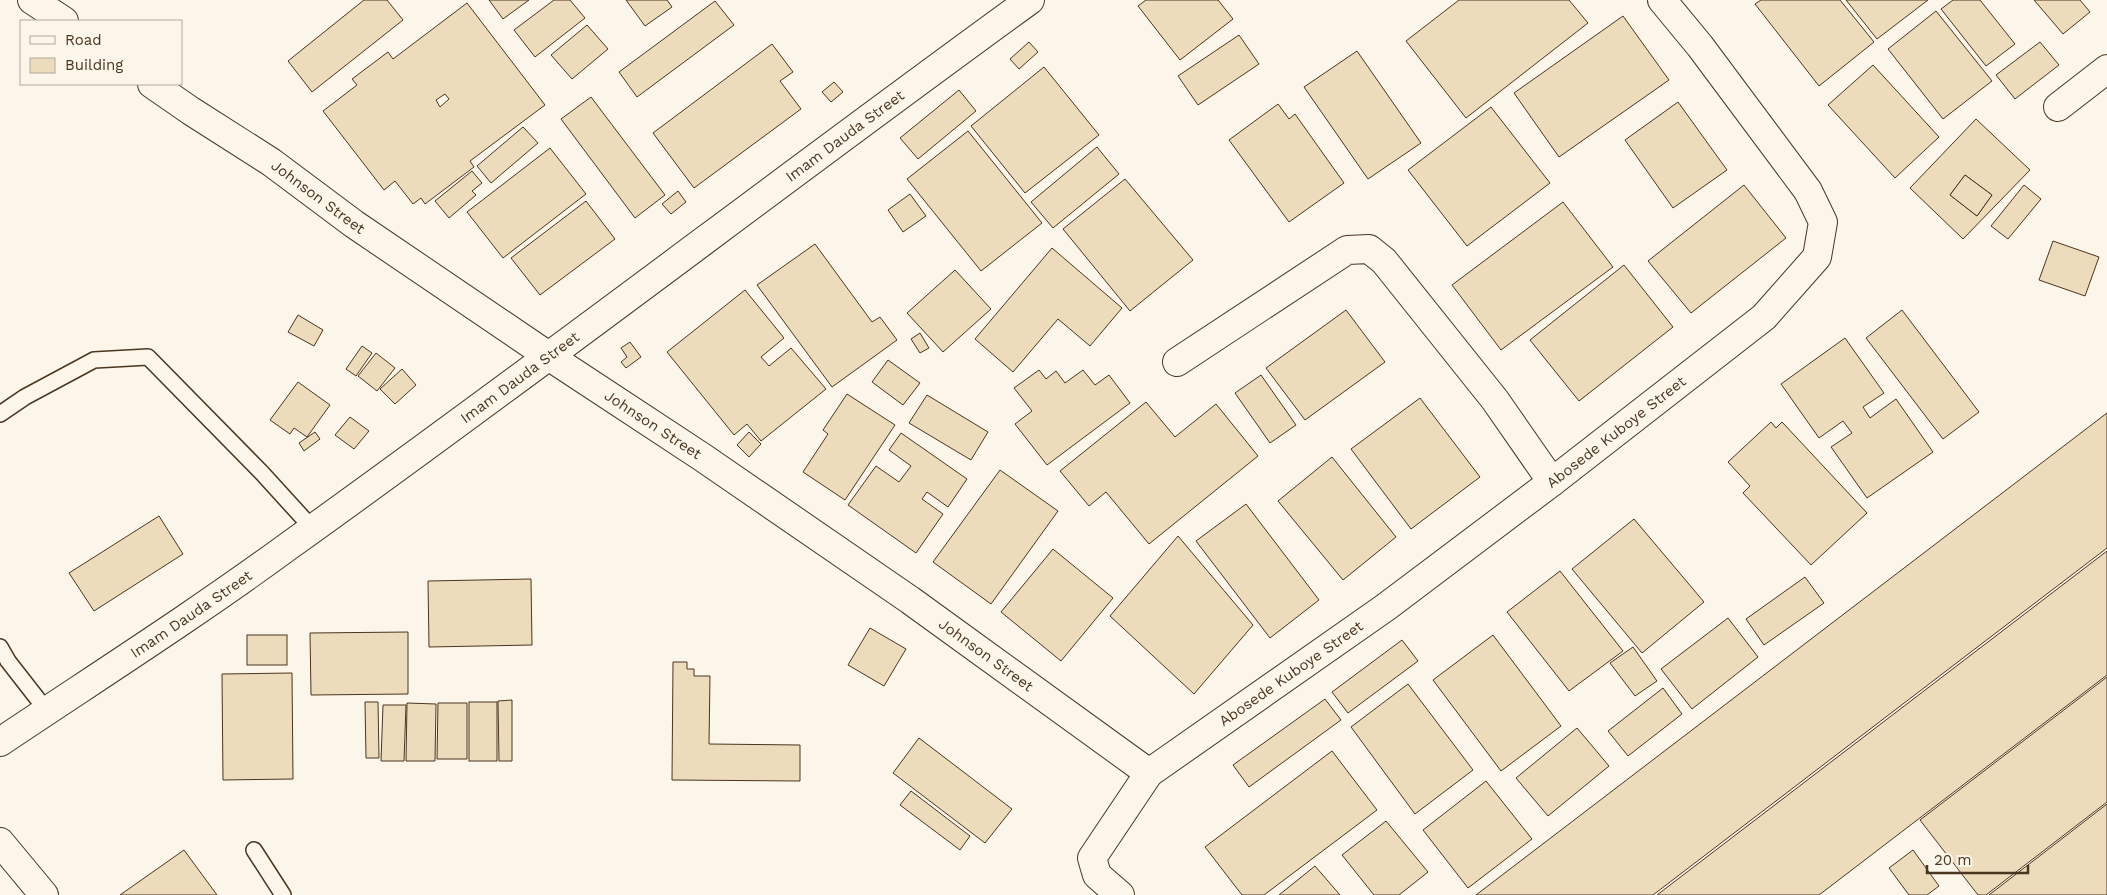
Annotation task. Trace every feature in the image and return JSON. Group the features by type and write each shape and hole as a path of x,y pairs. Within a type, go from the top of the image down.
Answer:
{"street":[{"name":"Imam Dauda Street","path":"0,742 313,529 550,357 859,124 1030,0"},
{"name":"Abosede Kuboye Street","path":"1149,773 1386,607 1552,482 1764,317 1817,257 1823,222 1808,191 1700,46 1662,0"},
{"path":"2058,107 2107,69"},
{"name":"Johnson Street","path":"153,85 272,162 354,224 702,457 910,600 1149,773"},
{"path":"1177,362 1347,250 1369,249 1384,261 1495,400 1552,482"},
{"path":"1120,895 1097,875 1092,858 1149,773"},
{"path":"0,842 44,895"}],"lane":[{"path":"0,414 25,397 94,360 148,357 262,473 313,529"},
{"path":"0,647 8,661 47,711"},
{"path":"254,850 283,895"}],"building":[{"path":"364,0 387,0 403,20 312,92 288,61"},
{"path":"489,0 529,0 503,19"},
{"path":"554,0 570,0 585,18 535,57 514,30"},
{"path":"626,0 667,0 672,7 645,26"},
{"path":"1146,0 1218,0 1233,19 1180,60 1138,6"},
{"path":"1459,0 1569,0 1588,23 1466,118 1406,41"},
{"path":"1761,0 1840,0 1874,42 1819,86 1755,4"},
{"path":"1846,0 1928,0 1877,39"},
{"path":"1953,0 1980,0 2015,44 1986,66 1941,9"},
{"path":"2034,0 2080,0 2090,12 2063,34"},
{"path":"715,1 734,25 637,97 619,72"},
{"path":"467,3 545,105 470,161 474,167 425,204 421,198 413,204 395,181 384,190 323,111 357,85 352,79 388,52 393,59","holes":["445,94 449,99 440,107 436,100"]},
{"path":"1936,11 1992,81 1943,119 1888,49"},
{"path":"1623,16 1669,80 1559,157 1514,93"},
{"path":"587,25 608,49 572,79 551,55"},
{"path":"1239,35 1259,64 1198,105 1178,76"},
{"path":"1029,42 1038,52 1019,69 1010,59"},
{"path":"2040,42 2059,65 2015,99 1996,75"},
{"path":"772,44 793,72 780,81 801,109 694,188 653,133"},
{"path":"1357,51 1421,143 1368,179 1304,87"},
{"path":"1873,65 1939,137 1895,178 1828,105"},
{"path":"1044,67 1099,135 1025,193 971,126"},
{"path":"834,82 843,92 831,102 822,92"},
{"path":"959,90 976,111 918,159 900,138"},
{"path":"591,97 665,195 635,218 561,119"},
{"path":"1678,102 1727,170 1673,208 1625,140"},
{"path":"1278,104 1289,119 1295,114 1344,183 1289,222 1229,140"},
{"path":"1491,107 1550,183 1467,246 1408,170"},
{"path":"1976,119 2030,170 1963,239 1910,188","holes":["1965,175 1992,195 1977,216 1950,195"]},
{"path":"523,127 538,143 491,183 477,166"},
{"path":"968,131 1042,223 981,271 907,179"},
{"path":"1097,147 1119,174 1053,228 1031,202"},
{"path":"550,148 586,194 503,258 467,212"},
{"path":"472,171 482,183 472,191 476,195 449,218 435,201"},
{"path":"1965,175 1992,195 1977,216 1950,195"},
{"path":"1125,179 1193,260 1130,311 1063,229"},
{"path":"1744,185 1786,238 1691,313 1648,261"},
{"path":"2024,185 2041,199 2008,239 1991,226"},
{"path":"678,191 686,202 671,214 662,204"},
{"path":"910,194 926,216 903,232 888,210"},
{"path":"586,201 615,239 540,295 511,258"},
{"path":"1563,202 1613,267 1501,350 1452,285"},
{"path":"2053,241 2099,257 2085,296 2039,280"},
{"path":"815,244 872,322 880,317 897,340 832,387 757,285"},
{"path":"1052,248 1122,308 1090,346 1058,319 1013,372 975,339"},
{"path":"1624,265 1673,327 1579,401 1530,340"},
{"path":"955,270 991,309 943,352 907,313"},
{"path":"745,290 784,338 761,357 769,366 791,348 826,389 761,441 747,424 734,435 667,352"},
{"path":"1346,310 1385,362 1305,420 1266,368"},
{"path":"1902,310 1979,412 1943,439 1866,338"},
{"path":"298,315 323,330 314,346 288,332"},
{"path":"920,333 929,348 920,353 911,339"},
{"path":"1845,338 1884,393 1863,407 1870,418 1896,399 1933,452 1867,498 1831,447 1852,433 1843,421 1819,438 1781,384"},
{"path":"630,342 641,357 626,368 621,362 627,357 621,348"},
{"path":"362,346 372,353 356,376 346,369"},
{"path":"376,353 395,368 377,391 358,376"},
{"path":"888,360 920,383 903,405 872,382"},
{"path":"402,369 416,385 395,404 380,389"},
{"path":"1039,370 1046,379 1056,371 1065,383 1083,370 1095,385 1109,375 1130,403 1047,465 1015,424 1032,411 1014,388"},
{"path":"1261,375 1296,425 1270,443 1235,393"},
{"path":"298,382 330,405 307,437 294,428 290,434 270,420"},
{"path":"847,394 895,425 845,500 803,472 828,434 823,430"},
{"path":"927,395 988,432 971,460 909,423"},
{"path":"1420,398 1480,477 1411,529 1351,449"},
{"path":"1146,402 1175,437 1216,404 1258,456 1149,544 1106,492 1089,506 1060,471"},
{"path":"2107,413 2107,548 1653,895 1476,895"},
{"path":"350,417 369,431 354,449 335,435"},
{"path":"1771,422 1776,428 1782,422 1867,513 1811,565 1743,493 1750,486 1728,462"},
{"path":"315,432 320,439 304,451 299,443"},
{"path":"749,432 761,444 749,457 737,445"},
{"path":"901,433 967,479 948,507 927,492 922,499 943,514 916,553 848,505 876,466 899,482 911,466 889,450"},
{"path":"1332,457 1396,537 1343,580 1278,501"},
{"path":"1000,470 1058,511 991,604 933,562"},
{"path":"1246,504 1319,600 1270,638 1196,541"},
{"path":"159,516 183,554 94,611 69,573"},
{"path":"1634,519 1704,602 1642,653 1572,569"},
{"path":"1178,536 1253,625 1194,694 1110,616"},
{"path":"1053,549 1113,598 1061,661 1001,612"},
{"path":"2107,551 2107,675 1819,895 1657,895"},
{"path":"1560,571 1623,651 1569,691 1507,612"},
{"path":"1805,577 1824,603 1764,645 1746,619"},
{"path":"531,579 532,645 429,647 428,581"},
{"path":"1728,618 1758,657 1692,709 1661,669"},
{"path":"870,628 906,649 884,686 848,665"},
{"path":"408,632 408,694 311,695 310,633"},
{"path":"247,635 287,635 287,665 247,665"},
{"path":"1493,635 1561,726 1501,771 1433,680"},
{"path":"1402,640 1418,661 1348,713 1332,692"},
{"path":"1633,647 1657,681 1635,696 1610,663"},
{"path":"673,662 687,662 687,669 694,669 694,676 710,676 709,744 800,745 800,781 672,780"},
{"path":"292,673 293,779 223,780 222,674"},
{"path":"2107,677 2107,802 1986,895 1978,895 1920,820"},
{"path":"1408,684 1473,770 1415,814 1351,727"},
{"path":"1663,688 1682,714 1628,756 1608,731"},
{"path":"1325,699 1341,720 1249,787 1233,765"},
{"path":"512,700 512,761 499,761 498,701"},
{"path":"365,702 378,702 379,758 366,758"},
{"path":"469,702 497,702 497,761 469,761"},
{"path":"407,703 436,704 435,761 406,761"},
{"path":"438,703 467,703 467,759 437,759"},
{"path":"383,705 406,705 404,761 381,761"},
{"path":"1577,728 1609,766 1548,816 1516,778"},
{"path":"919,738 1012,809 985,843 893,773"},
{"path":"1332,751 1377,810 1264,895 1242,895 1205,847"},
{"path":"1486,781 1532,839 1468,888 1423,830"},
{"path":"911,791 970,836 960,850 900,805"},
{"path":"2107,804 2107,895 1989,895"},
{"path":"1386,821 1428,872 1399,895 1374,895 1342,855"},
{"path":"184,850 217,895 120,895"},
{"path":"1913,850 1939,886 1927,895 1909,895 1889,868"},
{"path":"1315,866 1340,895 1279,895"}]}
